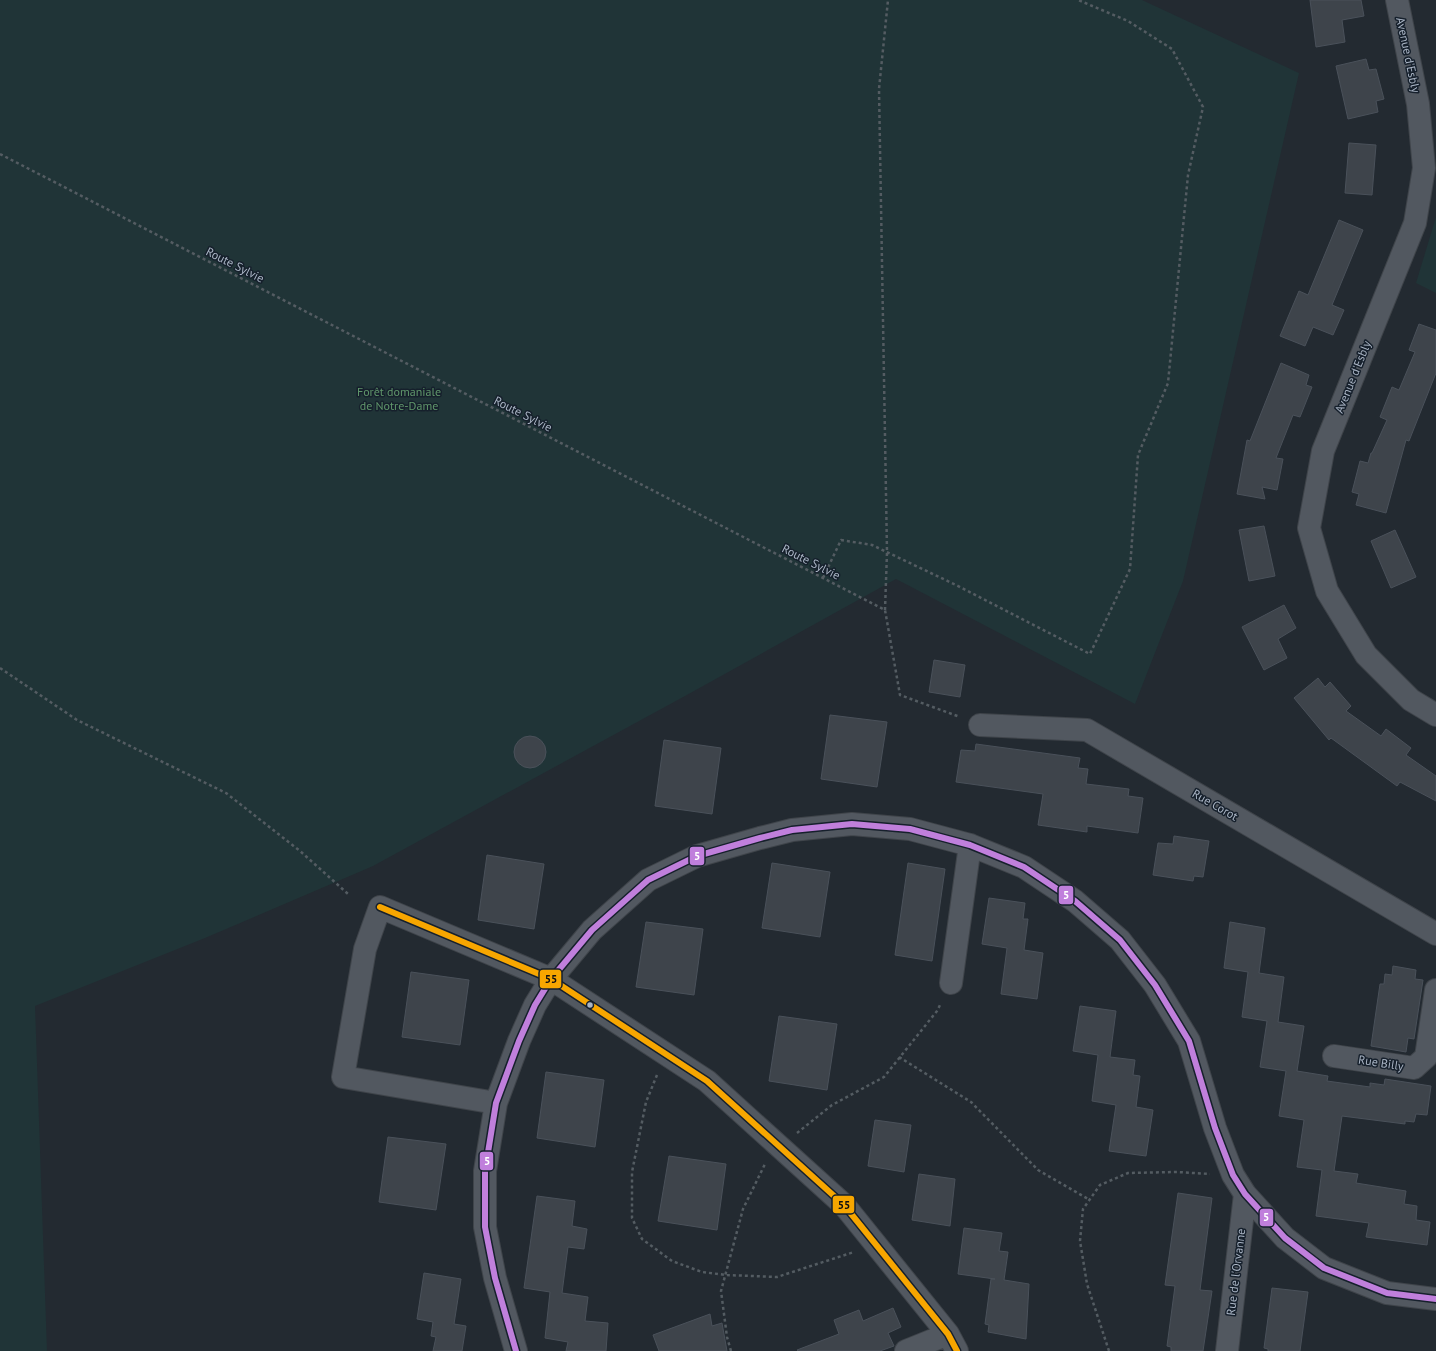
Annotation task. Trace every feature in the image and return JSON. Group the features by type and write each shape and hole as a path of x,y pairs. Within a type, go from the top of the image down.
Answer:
{"street":[{"name":"Avenue d'Esbly","path":"1397,0 1418,104 1424,168 1415,223 1323,451 1308,528 1327,591 1366,655 1411,700 1436,715"},
{"name":"Rue Corot","path":"980,725 1087,730 1436,934"},
{"path":"516,1351 494,1278 485,1227 485,1171 496,1103 519,1041 535,1005 551,979 592,930 648,880 697,856 760,838 792,830 852,824 910,829 970,845 1024,867 1075,901 1120,940 1155,985 1189,1041 1215,1128 1233,1175 1245,1194 1285,1238 1324,1268 1387,1293 1436,1299"},
{"path":"950,983 970,845"},
{"path":"496,1103 343,1077 365,949 380,907 551,979 707,1081 844,1205 953,1343 906,1351"},
{"name":"Rue Billy","path":"1334,1056 1414,1068 1426,1058 1436,990"},
{"name":"Rue de l'Orvanne","path":"1227,1351 1245,1194"}],"path":[{"path":"888,0 879,89 887,552 885,610 900,695 980,725"},
{"path":"823,578 841,540 872,545 956,585 1090,654 1130,569 1138,455 1168,383 1188,175 1203,107 1172,50 1128,21 1078,0"},
{"name":"Route Sylvie","path":"0,154 885,610"},
{"path":"0,668 77,720 226,793 300,850 348,894"},
{"path":"666,1054 646,1102 632,1172 632,1218 642,1239 672,1261 702,1272 726,1275 777,1277 864,1248 874,1243"},
{"path":"900,1057 971,1102 1038,1170 1090,1200"},
{"path":"1109,1351 1087,1284 1080,1241 1083,1209 1100,1185 1128,1173 1177,1172 1233,1175"}],"green space":[{"name":"Forêt domaniale de Notre-Dame","path":"0,0 1142,0 1299,73 1183,581 1135,704 896,579 373,866 205,938 35,1006 47,1351 0,1351"},
{"path":"1436,217 1436,293 1416,283"}],"building":[{"path":"1310,0 1361,0 1364,16 1342,20 1345,42 1316,47"},
{"path":"1366,59 1369,70 1376,69 1384,99 1376,101 1378,112 1348,119 1336,66"},
{"path":"1349,143 1376,145 1372,195 1345,193"},
{"path":"1339,220 1363,230 1332,305 1344,310 1333,335 1313,327 1305,346 1280,336 1299,291 1308,295"},
{"path":"1419,324 1436,330 1436,373 1409,441 1406,440 1386,513 1356,505 1359,494 1352,492 1360,461 1368,463 1371,453 1387,420 1380,417 1392,387 1399,390 1415,352 1409,350"},
{"path":"1281,363 1309,375 1306,385 1312,387 1300,417 1293,415 1276,458 1283,459 1277,490 1262,487 1265,499 1237,494 1247,440 1250,441"},
{"path":"1264,526 1275,576 1249,581 1239,530"},
{"path":"1395,530 1416,577 1391,588 1371,541"},
{"path":"1284,605 1296,628 1278,639 1287,658 1264,670 1242,627"},
{"path":"934,660 965,665 960,697 929,692"},
{"path":"1318,678 1325,687 1330,682 1351,706 1346,711 1381,736 1386,729 1411,748 1406,755 1436,776 1436,801 1400,782 1397,786 1331,738 1329,740 1294,698"},
{"path":"830,715 887,722 877,787 821,779"},
{"path":"527,736 533,736 543,743 546,752 545,758 539,765 533,768 527,768 517,761 514,755 514,749 521,739"},
{"path":"664,740 721,748 712,814 655,806"},
{"path":"976,744 1080,758 1078,768 1088,769 1086,784 1129,789 1128,796 1143,798 1138,833 1087,826 1087,832 1038,825 1043,794 956,782 961,750 975,751"},
{"path":"1174,836 1209,841 1203,877 1194,876 1193,881 1153,875 1158,843 1173,844"},
{"path":"487,855 544,864 534,929 478,920"},
{"path":"772,863 830,872 820,937 762,928"},
{"path":"908,863 945,869 932,961 895,955"},
{"path":"989,898 1025,903 1023,919 1028,919 1024,950 1043,953 1037,999 1001,994 1007,948 982,944"},
{"path":"646,922 703,929 694,995 636,987"},
{"path":"1230,922 1265,928 1259,973 1284,977 1278,1022 1304,1026 1297,1071 1328,1076 1327,1081 1370,1087 1370,1083 1384,1085 1385,1079 1431,1086 1427,1115 1416,1114 1414,1122 1405,1121 1405,1124 1342,1116 1334,1171 1358,1174 1356,1183 1406,1191 1404,1204 1417,1206 1416,1220 1430,1222 1427,1245 1366,1237 1369,1223 1316,1216 1322,1170 1297,1167 1304,1120 1279,1116 1286,1071 1260,1067 1267,1021 1242,1017 1248,972 1224,968"},
{"path":"1393,966 1416,970 1415,979 1423,980 1414,1039 1408,1038 1406,1052 1371,1046 1380,984 1384,984 1385,974 1392,975"},
{"path":"411,972 469,980 460,1045 402,1037"},
{"path":"1080,1006 1116,1011 1110,1057 1135,1060 1133,1075 1140,1076 1136,1107 1153,1110 1146,1156 1109,1151 1116,1105 1092,1101 1098,1055 1073,1051"},
{"path":"779,1016 837,1024 827,1090 769,1081"},
{"path":"546,1072 604,1080 595,1147 537,1138"},
{"path":"875,1120 911,1125 904,1172 868,1166"},
{"path":"388,1137 446,1144 436,1210 379,1202"},
{"path":"669,1156 726,1164 717,1230 658,1221"},
{"path":"919,1174 955,1179 950,1226 912,1220"},
{"path":"1178,1193 1212,1198 1200,1290 1212,1291 1203,1351 1171,1351 1171,1347 1167,1346 1175,1286 1165,1285"},
{"path":"537,1196 575,1201 572,1226 587,1229 584,1249 568,1247 562,1293 588,1297 585,1321 608,1323 606,1351 566,1351 568,1342 545,1338 550,1292 524,1288"},
{"path":"964,1228 1002,1233 999,1251 1008,1252 1004,1280 1029,1284 1026,1339 988,1332 989,1325 985,1324 991,1279 995,1279 958,1274"},
{"path":"424,1273 461,1279 454,1324 466,1326 462,1351 433,1351 436,1337 431,1336 433,1322 417,1319"},
{"path":"1272,1288 1308,1292 1300,1351 1268,1351 1268,1349 1264,1348"},
{"path":"893,1308 901,1327 888,1333 894,1346 880,1351 797,1350 839,1334 834,1320 859,1310 863,1321"},
{"path":"710,1314 712,1326 722,1323 727,1351 659,1351 653,1335"}],"transit line":[{"name":"5","path":"516,1351 495,1278 485,1227 485,1171 496,1103 519,1041 535,1005 551,979 592,930 648,880 697,856 760,838 792,830 852,824 910,829 970,845 1024,867 1075,901 1120,940 1155,985 1189,1041 1215,1128 1233,1175 1245,1194 1285,1238 1324,1268 1387,1293 1436,1299"},
{"name":"55","path":"380,907 551,979 707,1081 844,1205 948,1334 957,1351"}]}
